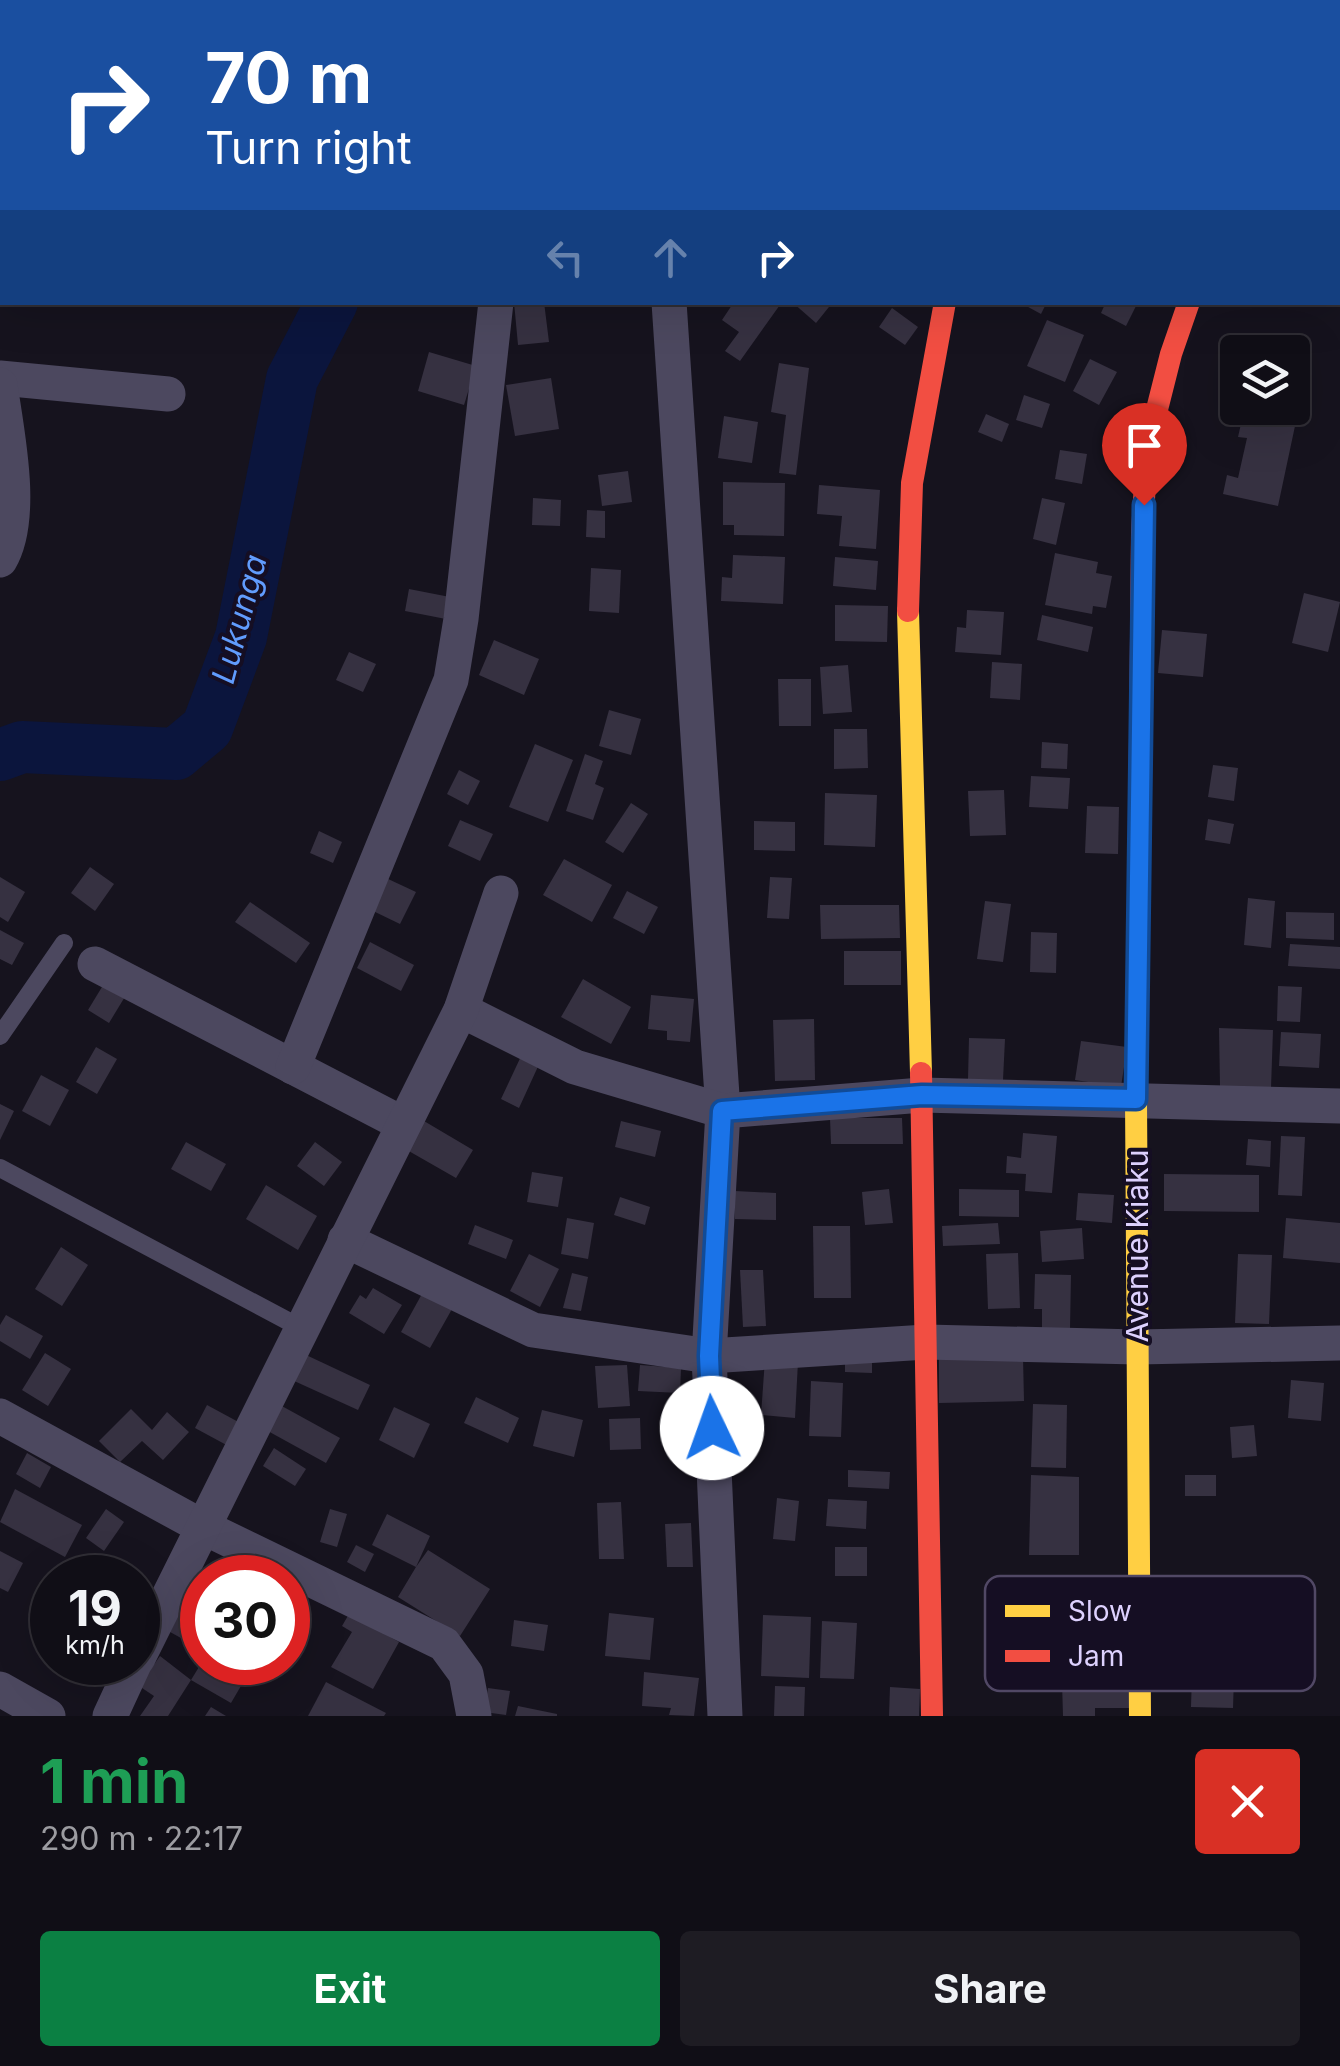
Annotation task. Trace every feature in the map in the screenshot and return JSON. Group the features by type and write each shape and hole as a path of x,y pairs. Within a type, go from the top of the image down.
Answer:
{"street":[{"path":"292,1067 451,680 496,305"},
{"path":"668,305 722,1111 709,1356 725,1716"},
{"path":"932,1716 922,1095 908,583 912,483 944,305"},
{"name":"Avenue Kiaku","path":"1139,1576 1136,1099 1142,533 1147,449 1170,354 1188,305"},
{"path":"0,560 12,512 13,479 0,382 168,394"},
{"path":"160,1611 461,1010 501,893"},
{"path":"95,964 404,1124"},
{"path":"461,1010 575,1067 722,1111 922,1095 1340,1106"},
{"path":"345,1240 533,1330 709,1356 926,1342 1138,1347 1340,1342"},
{"path":"0,1416 201,1526 444,1644 466,1674 474,1716"},
{"path":"110,1716 124,1685"},
{"path":"0,1689 43,1715"},
{"name":"Avenue Kiaku","path":"1140,1691 1140,1716"}],"lane":[{"path":"0,1036 64,943"},
{"path":"0,1168 301,1328"}],"building":[{"path":"514,305 544,305 549,342 518,345"},
{"path":"732,305 780,305 740,361 725,351 739,332 722,320"},
{"path":"795,305 831,305 816,323"},
{"path":"1024,305 1046,305 1041,314"},
{"path":"1105,305 1136,305 1126,326 1101,313"},
{"path":"892,308 918,327 905,345 879,327"},
{"path":"1047,320 1084,335 1065,382 1027,366"},
{"path":"429,352 476,366 464,405 418,391"},
{"path":"1090,359 1117,372 1099,405 1073,391"},
{"path":"779,363 809,368 796,475 779,473 786,415 771,412"},
{"path":"551,378 559,429 515,436 506,385"},
{"path":"1024,395 1050,404 1042,428 1016,420"},
{"path":"986,414 1009,424 1002,442 978,432"},
{"path":"724,416 758,422 752,463 718,458"},
{"path":"1241,425 1295,426 1278,506 1223,494 1227,475 1238,478 1247,438 1238,437"},
{"path":"1060,450 1087,454 1082,484 1055,479"},
{"path":"628,471 632,502 602,506 598,475"},
{"path":"723,482 785,483 784,536 734,535 734,525 723,525"},
{"path":"819,485 880,490 876,549 839,546 842,516 817,514"},
{"path":"533,498 561,500 560,526 532,525"},
{"path":"1042,498 1065,503 1056,545 1033,539"},
{"path":"587,510 605,511 605,538 586,537"},
{"path":"1055,553 1098,562 1096,573 1112,576 1106,608 1093,606 1092,614 1045,605"},
{"path":"733,555 785,557 783,604 721,601 722,577 732,578"},
{"path":"835,557 878,561 876,590 833,586"},
{"path":"591,568 621,570 619,613 589,611"},
{"path":"409,589 455,598 451,620 405,611"},
{"path":"1304,593 1340,602 1328,652 1292,643"},
{"path":"835,605 888,606 887,642 835,641"},
{"path":"967,610 1004,612 1001,655 955,652 957,627 966,628"},
{"path":"1042,615 1093,627 1088,652 1037,640"},
{"path":"1162,630 1207,634 1203,677 1158,673"},
{"path":"494,640 539,659 524,695 479,675"},
{"path":"349,652 376,664 363,692 336,680"},
{"path":"992,662 1022,664 1020,700 990,698"},
{"path":"848,665 852,712 823,714 820,667"},
{"path":"778,679 811,679 811,726 779,726"},
{"path":"609,710 641,719 631,755 599,746"},
{"path":"834,729 867,729 868,768 834,769"},
{"path":"1042,742 1068,744 1067,769 1041,768"},
{"path":"535,744 573,760 548,822 509,807"},
{"path":"585,754 603,761 595,784 604,788 593,820 566,811"},
{"path":"1213,765 1238,768 1234,801 1208,797"},
{"path":"459,770 480,781 468,805 447,794"},
{"path":"1031,776 1070,778 1068,809 1029,807"},
{"path":"1004,790 1006,835 970,836 968,791"},
{"path":"825,793 877,795 875,847 824,845"},
{"path":"631,803 648,814 623,853 605,842"},
{"path":"1087,806 1119,807 1118,854 1085,853"},
{"path":"1208,819 1234,824 1230,844 1205,840"},
{"path":"460,820 493,834 480,861 448,846"},
{"path":"754,821 795,822 795,851 754,850"},
{"path":"319,831 342,842 333,863 310,853"},
{"path":"564,859 612,885 592,922 543,895"},
{"path":"90,867 114,884 95,911 71,893"},
{"path":"0,877 25,892 8,922 0,917"},
{"path":"770,877 792,878 789,919 767,918"},
{"path":"386,878 416,892 400,924 371,910"},
{"path":"627,891 658,907 644,934 613,918"},
{"path":"1248,898 1275,901 1271,948 1244,945"},
{"path":"985,901 1011,904 1003,962 977,959"},
{"path":"250,902 310,943 296,963 235,922"},
{"path":"820,905 899,905 900,938 821,939"},
{"path":"1286,912 1334,913 1334,940 1286,938"},
{"path":"0,930 24,943 12,965 0,959"},
{"path":"1031,932 1057,933 1056,973 1030,972"},
{"path":"370,942 414,965 401,991 357,968"},
{"path":"1290,944 1340,947 1340,969 1288,966"},
{"path":"844,951 901,951 901,985 844,985"},
{"path":"583,979 631,1007 611,1044 561,1017"},
{"path":"105,982 126,995 109,1023 88,1010"},
{"path":"1278,986 1302,987 1300,1022 1277,1021"},
{"path":"651,995 694,999 690,1042 667,1040 667,1031 648,1029"},
{"path":"814,1019 815,1080 775,1081 773,1020"},
{"path":"1219,1028 1273,1030 1271,1088 1220,1086"},
{"path":"1281,1032 1321,1034 1319,1068 1279,1066"},
{"path":"969,1038 1005,1039 1003,1080 968,1079"},
{"path":"1081,1041 1127,1047 1121,1087 1075,1080"},
{"path":"96,1047 117,1059 97,1094 76,1082"},
{"path":"523,1052 541,1060 519,1108 501,1099"},
{"path":"41,1075 69,1090 50,1126 22,1111"},
{"path":"0,1104 14,1111 0,1140"},
{"path":"830,1118 902,1118 903,1144 831,1144"},
{"path":"424,1121 473,1150 456,1178 407,1150"},
{"path":"621,1121 661,1131 655,1157 615,1147"},
{"path":"1023,1133 1057,1136 1052,1193 1025,1191 1026,1174 1006,1173 1007,1156 1021,1158"},
{"path":"1281,1136 1305,1137 1302,1196 1278,1195"},
{"path":"1248,1139 1271,1141 1270,1167 1246,1165"},
{"path":"186,1142 226,1164 211,1191 171,1169"},
{"path":"315,1142 342,1162 324,1186 297,1166"},
{"path":"532,1172 563,1177 558,1207 527,1202"},
{"path":"1164,1174 1259,1175 1259,1212 1164,1211"},
{"path":"266,1185 317,1216 298,1250 246,1219"},
{"path":"889,1189 893,1223 865,1225 862,1192"},
{"path":"959,1189 1019,1190 1019,1217 959,1216"},
{"path":"735,1191 776,1193 776,1220 735,1219"},
{"path":"1078,1193 1114,1195 1112,1223 1076,1220"},
{"path":"620,1197 650,1207 645,1225 614,1215"},
{"path":"567,1218 594,1223 588,1259 561,1254"},
{"path":"1286,1218 1340,1223 1340,1263 1283,1258"},
{"path":"998,1223 1000,1244 943,1246 942,1226"},
{"path":"475,1225 513,1240 506,1259 468,1244"},
{"path":"813,1226 850,1226 851,1298 814,1298"},
{"path":"1082,1228 1084,1259 1042,1262 1040,1231"},
{"path":"61,1247 88,1265 62,1306 35,1289"},
{"path":"1018,1253 1020,1308 988,1309 986,1254"},
{"path":"529,1254 559,1269 540,1307 510,1291"},
{"path":"1238,1254 1272,1255 1269,1324 1235,1323"},
{"path":"740,1270 763,1270 766,1326 743,1327"},
{"path":"572,1273 588,1277 581,1311 563,1308"},
{"path":"1035,1274 1071,1275 1070,1329 1042,1329 1042,1309 1034,1309"},
{"path":"373,1288 402,1305 384,1334 349,1313 360,1295 366,1299"},
{"path":"423,1292 452,1309 430,1348 401,1332"},
{"path":"6,1315 43,1336 30,1359 0,1341 0,1325"},
{"path":"45,1353 71,1369 48,1406 22,1390"},
{"path":"304,1354 370,1385 358,1410 292,1380"},
{"path":"845,1356 872,1356 872,1373 845,1372"},
{"path":"1023,1357 1024,1401 939,1403 939,1359"},
{"path":"765,1359 798,1362 795,1418 761,1415"},
{"path":"627,1365 630,1406 598,1408 595,1366"},
{"path":"640,1365 681,1368 680,1393 638,1391"},
{"path":"1291,1380 1324,1383 1321,1421 1288,1418"},
{"path":"811,1381 843,1383 841,1437 809,1436"},
{"path":"476,1397 519,1418 508,1443 464,1423"},
{"path":"1033,1404 1067,1405 1066,1468 1031,1467"},
{"path":"207,1405 244,1425 232,1448 195,1428"},
{"path":"280,1405 340,1438 326,1463 266,1430"},
{"path":"394,1407 430,1424 414,1458 379,1440"},
{"path":"131,1409 152,1430 167,1412 189,1432 163,1460 142,1441 120,1462 99,1441"},
{"path":"542,1410 583,1420 574,1457 533,1446"},
{"path":"640,1418 641,1449 610,1450 609,1419"},
{"path":"1254,1425 1257,1456 1232,1458 1230,1427"},
{"path":"274,1448 306,1469 295,1486 263,1466"},
{"path":"27,1453 51,1467 40,1488 16,1474"},
{"path":"848,1470 890,1472 889,1489 848,1487"},
{"path":"1031,1475 1079,1477 1079,1555 1029,1555"},
{"path":"1185,1475 1216,1475 1216,1496 1185,1496"},
{"path":"15,1489 82,1525 66,1555 61,1555 0,1522"},
{"path":"777,1498 799,1501 795,1541 773,1539"},
{"path":"828,1499 867,1501 866,1529 826,1526"},
{"path":"621,1502 624,1559 599,1559 597,1503"},
{"path":"106,1509 124,1522 104,1551 86,1538"},
{"path":"330,1509 347,1514 337,1547 320,1542"},
{"path":"387,1514 430,1536 416,1567 372,1545"},
{"path":"691,1523 693,1567 667,1567 665,1524"},
{"path":"356,1545 374,1554 365,1572 347,1562"},
{"path":"835,1547 867,1547 867,1576 835,1576"},
{"path":"428,1550 490,1589 460,1636 398,1597"},
{"path":"0,1551 23,1563 8,1592 0,1588"},
{"path":"180,1594 180,1637 161,1627"},
{"path":"609,1613 654,1618 650,1660 605,1656"},
{"path":"349,1614 399,1642 373,1689 331,1667 352,1632 342,1626"},
{"path":"763,1615 811,1617 809,1678 761,1676"},
{"path":"514,1620 548,1625 544,1651 511,1646"},
{"path":"822,1621 857,1623 854,1679 820,1678"},
{"path":"160,1656 180,1671 180,1685 188,1685 168,1716 140,1716 154,1696 139,1686 160,1685"},
{"path":"644,1672 699,1678 694,1716 669,1715 671,1708 642,1706"},
{"path":"326,1682 386,1713 308,1716"},
{"path":"200,1685 242,1685 231,1703"},
{"path":"775,1686 805,1687 804,1716 774,1716"},
{"path":"890,1687 920,1689 919,1716 889,1716"},
{"path":"488,1688 510,1691 506,1715 484,1712"},
{"path":"1062,1691 1130,1691 1129,1708 1095,1708 1095,1716 1063,1716"},
{"path":"1191,1691 1234,1691 1233,1708 1191,1707"},
{"path":"518,1706 557,1714 557,1716 515,1716"},
{"path":"211,1707 226,1716 205,1716"}],"waterway":[{"name":"Lukunga","path":"0,755 22,747 176,754 207,728 241,637 292,379 330,305"}],"traffic: slow":[{"path":"908,611 921,1073"},
{"path":"1139,846 1136,1099 1139,1576"},
{"path":"1140,1691 1140,1716"}],"traffic: jam":[{"path":"908,611 912,483 944,305"},
{"path":"1139,846 1142,533 1147,449 1188,305"},
{"path":"921,1073 932,1716"}],"route":[{"path":"712,1428 709,1356 722,1111 922,1095 1136,1099 1144,505"}]}
